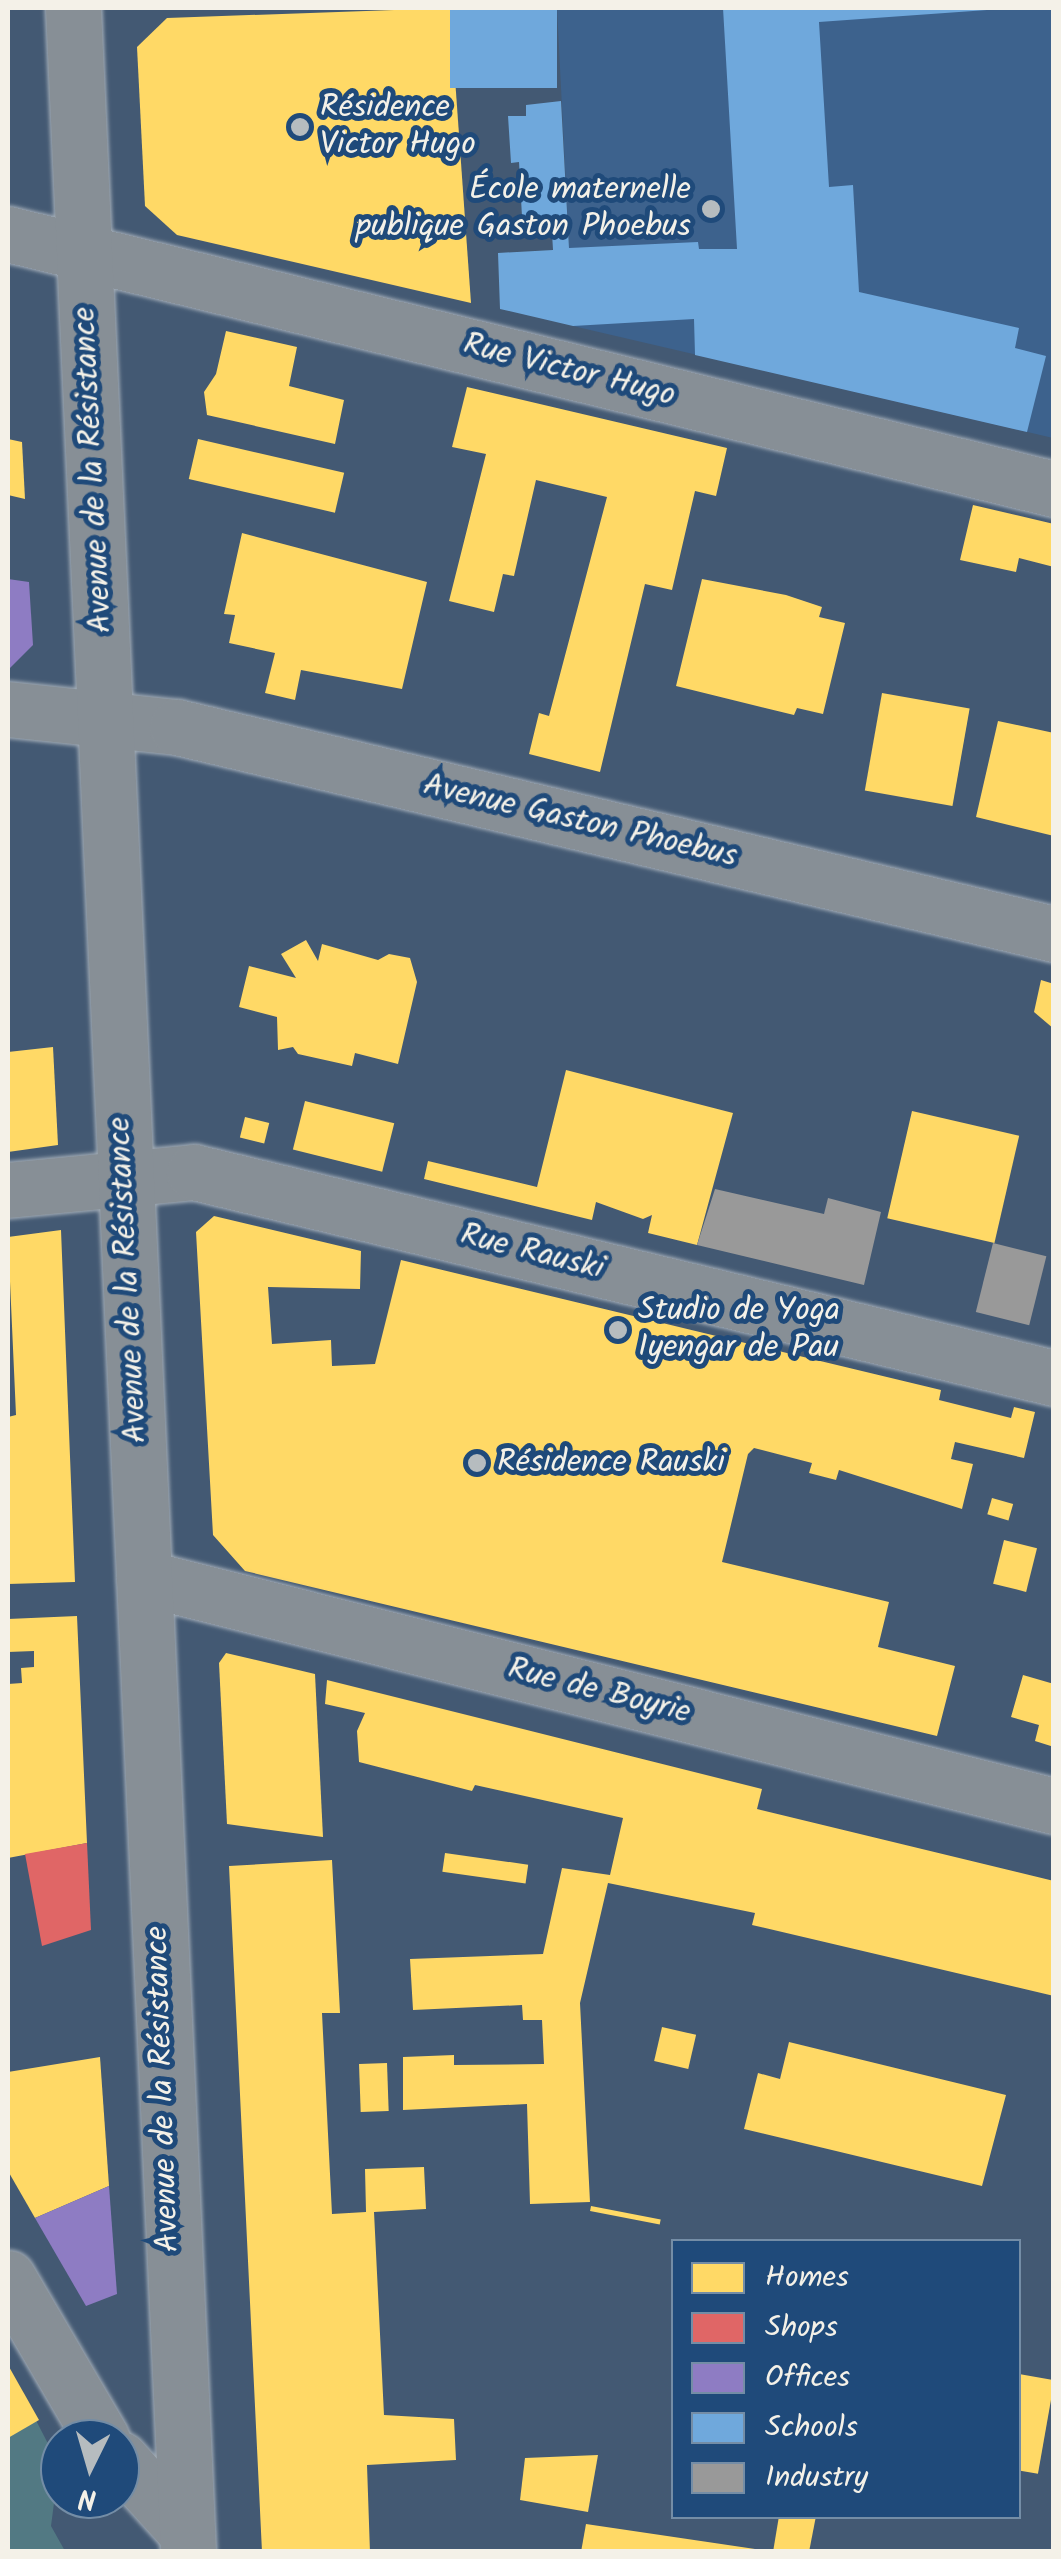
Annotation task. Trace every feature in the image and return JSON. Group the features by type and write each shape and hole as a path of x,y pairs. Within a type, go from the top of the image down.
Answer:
{"street":[{"name":"Avenue de la Résistance","path":"73,8 187,2542"},
{"name":"Rue Victor Hugo","path":"8,234 1054,489"},
{"name":"Avenue Gaston Phoebus","path":"8,709 177,728 1054,934"},
{"name":"Rue Rauski","path":"8,1190 125,1174 194,1172 1054,1378"},
{"name":"Rue de Boyrie","path":"144,1578 1054,1806"},
{"path":"8,2278 90,2419"},
{"path":"140,2484 187,2542"}],"shaded area":[{"path":"557,8 1053,8 1053,438 573,326"}],"green space":[{"path":"8,2366 40,2428 40,2519 52,2519 51,2526 65,2551 8,2551"}],"building: Homes":[{"name":"Résidence Victor Hugo","path":"450,8 471,303 177,235 145,206 137,47 167,18"},
{"path":"226,331 297,347 289,386 344,400 335,444 207,415 204,392 216,374"},
{"path":"467,387 727,448 716,496 695,491 672,590 645,584 600,772 529,754 539,713 549,716 607,497 536,480 514,576 503,574 494,612 449,601 486,454 452,447"},
{"path":"8,439 22,442 25,499 8,495"},
{"path":"198,439 344,473 335,513 189,479"},
{"path":"973,505 1054,524 1054,567 1019,558 1016,572 960,560"},
{"path":"242,533 427,582 402,689 301,670 295,700 265,693 275,653 229,643 235,615 224,614"},
{"path":"702,579 786,595 822,607 819,617 845,623 823,714 797,708 794,715 676,686"},
{"path":"882,693 970,708 952,806 865,790"},
{"path":"998,721 1054,733 1054,836 976,817"},
{"path":"306,940 318,961 322,944 378,960 389,954 410,958 417,982 398,1064 355,1053 352,1066 298,1054 293,1047 278,1050 277,1017 239,1007 249,966 296,978 281,954"},
{"path":"1041,980 1054,984 1054,1029 1034,1012"},
{"path":"53,1047 58,1145 8,1152 8,1052"},
{"path":"566,1070 733,1113 697,1245 648,1233 652,1215 643,1219 596,1202 592,1220 424,1179 428,1161 537,1187"},
{"path":"305,1101 394,1123 382,1172 293,1150"},
{"path":"912,1111 1019,1136 994,1243 887,1218"},
{"path":"245,1117 269,1123 264,1143 240,1137"},
{"name":"Résidence Rauski","path":"214,1216 361,1251 360,1289 268,1287 272,1344 331,1340 332,1366 375,1364 401,1260 941,1390 939,1400 1011,1418 1014,1407 1035,1412 1024,1458 955,1442 951,1459 973,1464 962,1509 839,1470 836,1480 809,1473 812,1463 754,1448 748,1454 722,1562 889,1602 878,1647 955,1666 937,1736 245,1571 213,1535 196,1232"},
{"path":"61,1230 75,1582 8,1584 8,1417 16,1415 8,1237"},
{"path":"992,1498 1013,1504 1008,1520 987,1514"},
{"path":"1004,1540 1037,1548 1026,1592 993,1584"},
{"path":"77,1616 87,1843 8,1858 8,1684 22,1683 21,1668 34,1667 34,1651 8,1652 8,1619"},
{"path":"226,1653 315,1674 323,1837 227,1824 219,1663"},
{"path":"1023,1675 1054,1684 1054,1747 1035,1741 1039,1725 1011,1717"},
{"path":"327,1680 762,1789 757,1809 1054,1881 1054,1996 752,1925 755,1913 608,1883 580,2003 590,2202 530,2204 527,2104 403,2110 403,2057 454,2055 454,2065 544,2064 542,2020 523,2020 522,2005 413,2010 410,1959 543,1954 562,1868 610,1875 623,1818 475,1785 472,1791 359,1762 357,1731 365,1713 325,1704"},
{"path":"445,1853 528,1865 526,1884 442,1872"},
{"path":"332,1860 340,2013 322,2013 332,2214 366,2212 365,2169 424,2167 426,2209 374,2212 384,2415 454,2419 456,2460 367,2465 370,2552 262,2552 229,1866"},
{"path":"662,2027 696,2035 688,2069 654,2061"},
{"path":"789,2042 1006,2095 982,2186 744,2129 758,2073 780,2079"},
{"path":"100,2057 109,2186 35,2218 8,2171 8,2072"},
{"path":"387,2063 389,2111 361,2112 359,2064"},
{"path":"591,2206 661,2220 660,2224 590,2211"},
{"path":"8,2365 39,2420 8,2438"},
{"path":"1021,2374 1054,2380 1038,2474 1021,2471"},
{"path":"598,2455 588,2512 520,2500 525,2458"},
{"path":"778,2519 815,2519 809,2552 773,2552"},
{"path":"586,2524 755,2549 755,2552 581,2552"}],"building: Shops":[{"path":"87,1843 91,1930 42,1946 25,1854"}],"building: Offices":[{"path":"8,579 29,582 33,645 8,670"},
{"path":"109,2186 117,2294 86,2306 35,2218"}],"building: Schools":[{"path":"450,8 557,8 557,88 450,88"},
{"path":"723,8 1015,8 819,22 829,187 853,185 859,292 1019,328 1015,348 1046,356 1027,432 695,355 694,319 573,326 500,309 498,253 553,250 552,233 523,235 519,162 511,163 508,116 526,116 526,105 561,101 569,248 698,242 699,249 737,249"}],"building: Industry":[{"path":"715,1189 824,1214 828,1198 881,1212 864,1285 697,1245"},
{"path":"993,1243 1046,1256 1029,1325 976,1312"}],"place":[{"name":"Résidence Victor Hugo","path":"300,127"},
{"name":"École maternelle publique Gaston Phoebus","path":"711,209"},
{"name":"Studio de Yoga Iyengar de Pau","path":"618,1330"},
{"name":"Résidence Rauski","path":"477,1463"}]}
